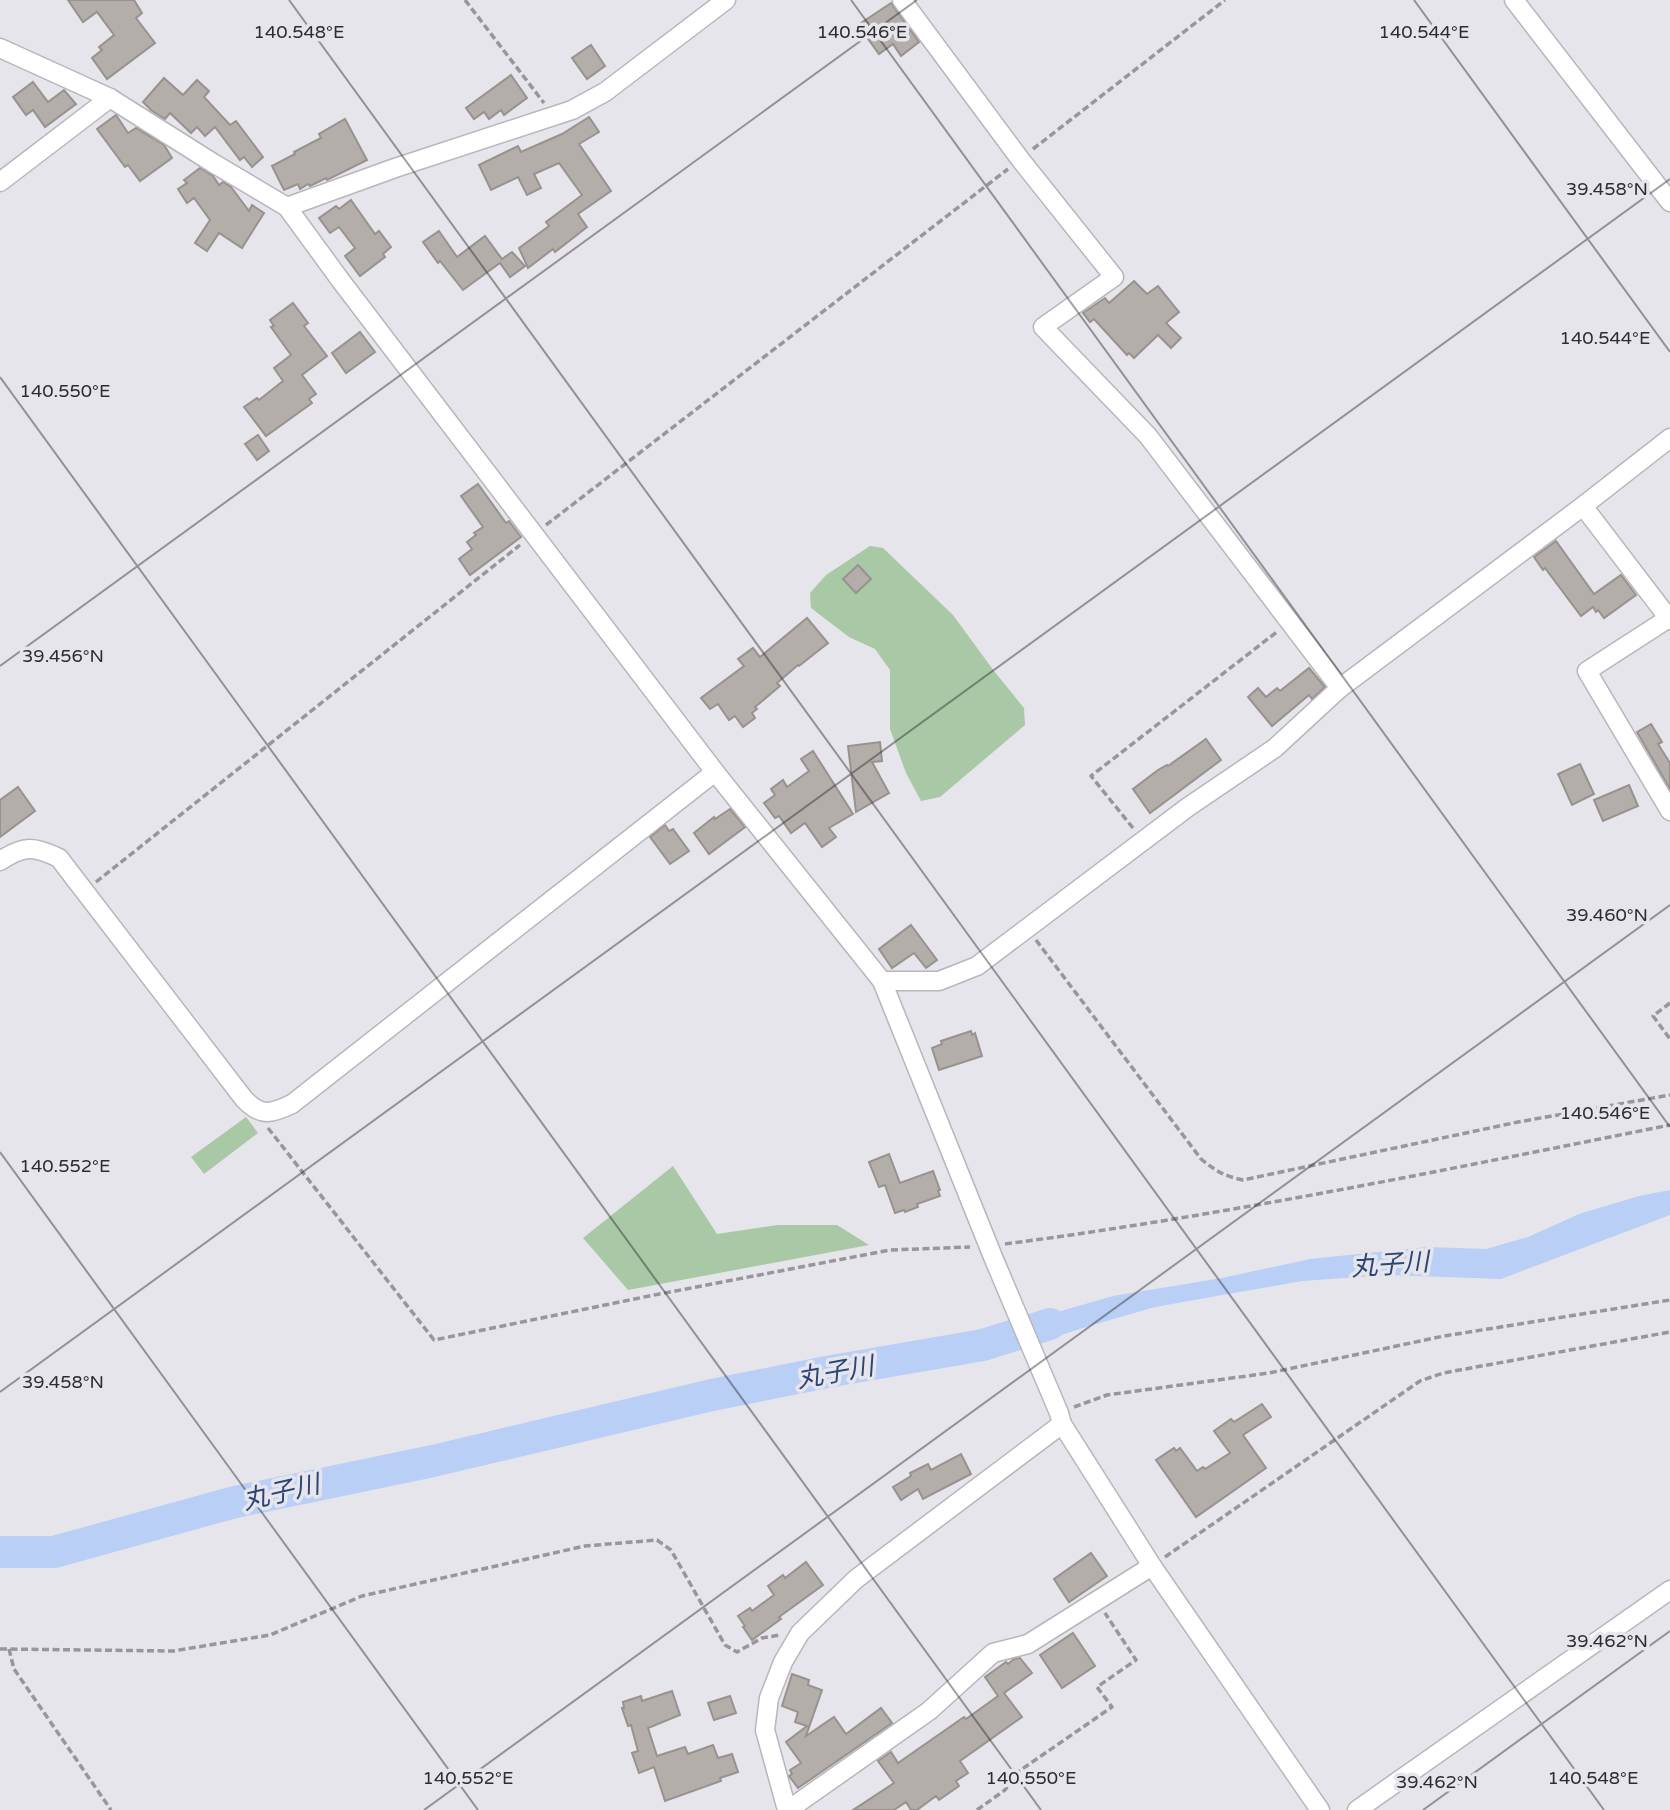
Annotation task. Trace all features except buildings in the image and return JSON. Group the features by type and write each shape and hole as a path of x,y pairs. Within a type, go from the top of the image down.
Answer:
{"street":[{"path":"287,207 395,168 572,110 605,92 726,0"},
{"path":"902,0 1020,159 1114,277 1043,327 1148,436 1340,688"},
{"path":"1514,0 1670,202"},
{"path":"0,48 110,98 287,207 715,772 882,981 1061,1419 1152,1566 1320,1810"},
{"path":"0,182 110,98"},
{"path":"882,981 939,981 976,966 1188,807 1275,748 1340,688 1670,438"},
{"path":"1583,506 1669,619 1587,671 1670,811"},
{"path":"0,861 15,851 40,848 59,858 244,1099 254,1109 272,1113 292,1104 715,772"},
{"path":"1061,1419 856,1579 800,1633 783,1662 769,1698 765,1730 788,1810 929,1711 993,1653 1028,1644 1152,1566"},
{"path":"1357,1810 1670,1590"}],"path":[{"path":"465,0 554,115"},
{"path":"85,890 535,534 1225,0"},
{"path":"1143,841 1091,776 1289,622"},
{"path":"1027,928 1201,1159 1218,1173 1230,1177 1243,1180 1504,1125 1670,1094"},
{"path":"1670,1003 1653,1016 1670,1039"},
{"path":"254,1109 434,1340 890,1250 991,1251 1283,1200 1670,1125"},
{"path":"1061,1419 1107,1395 1269,1373 1444,1336 1670,1300"},
{"path":"1152,1566 1420,1381 1443,1373 1670,1332"},
{"path":"0,1649 173,1651 271,1635 374,1593 585,1546 657,1540 671,1550 725,1645 737,1652 762,1638 800,1633"},
{"path":"977,1810 1005,1790 1015,1774 1112,1707 1097,1687 1136,1660 1097,1600"},
{"path":"9,1649 14,1669 111,1810"}],"green space":[{"path":"870,546 883,548 953,615 1024,708 1025,725 940,797 921,801 906,773 890,729 890,670 875,649 849,637 811,608 810,593 826,575"},
{"path":"246,1117 258,1133 204,1174 191,1157"},
{"path":"673,1166 717,1234 778,1225 837,1225 869,1245 628,1290 583,1238"}],"water":[{"path":"1670,1190 1670,1215 1501,1279 1389,1275 1302,1281 1155,1307 1015,1350 1006,1327 1113,1296 1222,1278 1310,1259 1427,1247 1486,1249 1528,1237 1579,1214 1639,1196"}],"waterway":[{"name":"丸子川","path":"0,1552 54,1552 235,1502 433,1461 712,1395 983,1345 1050,1324"}]}
